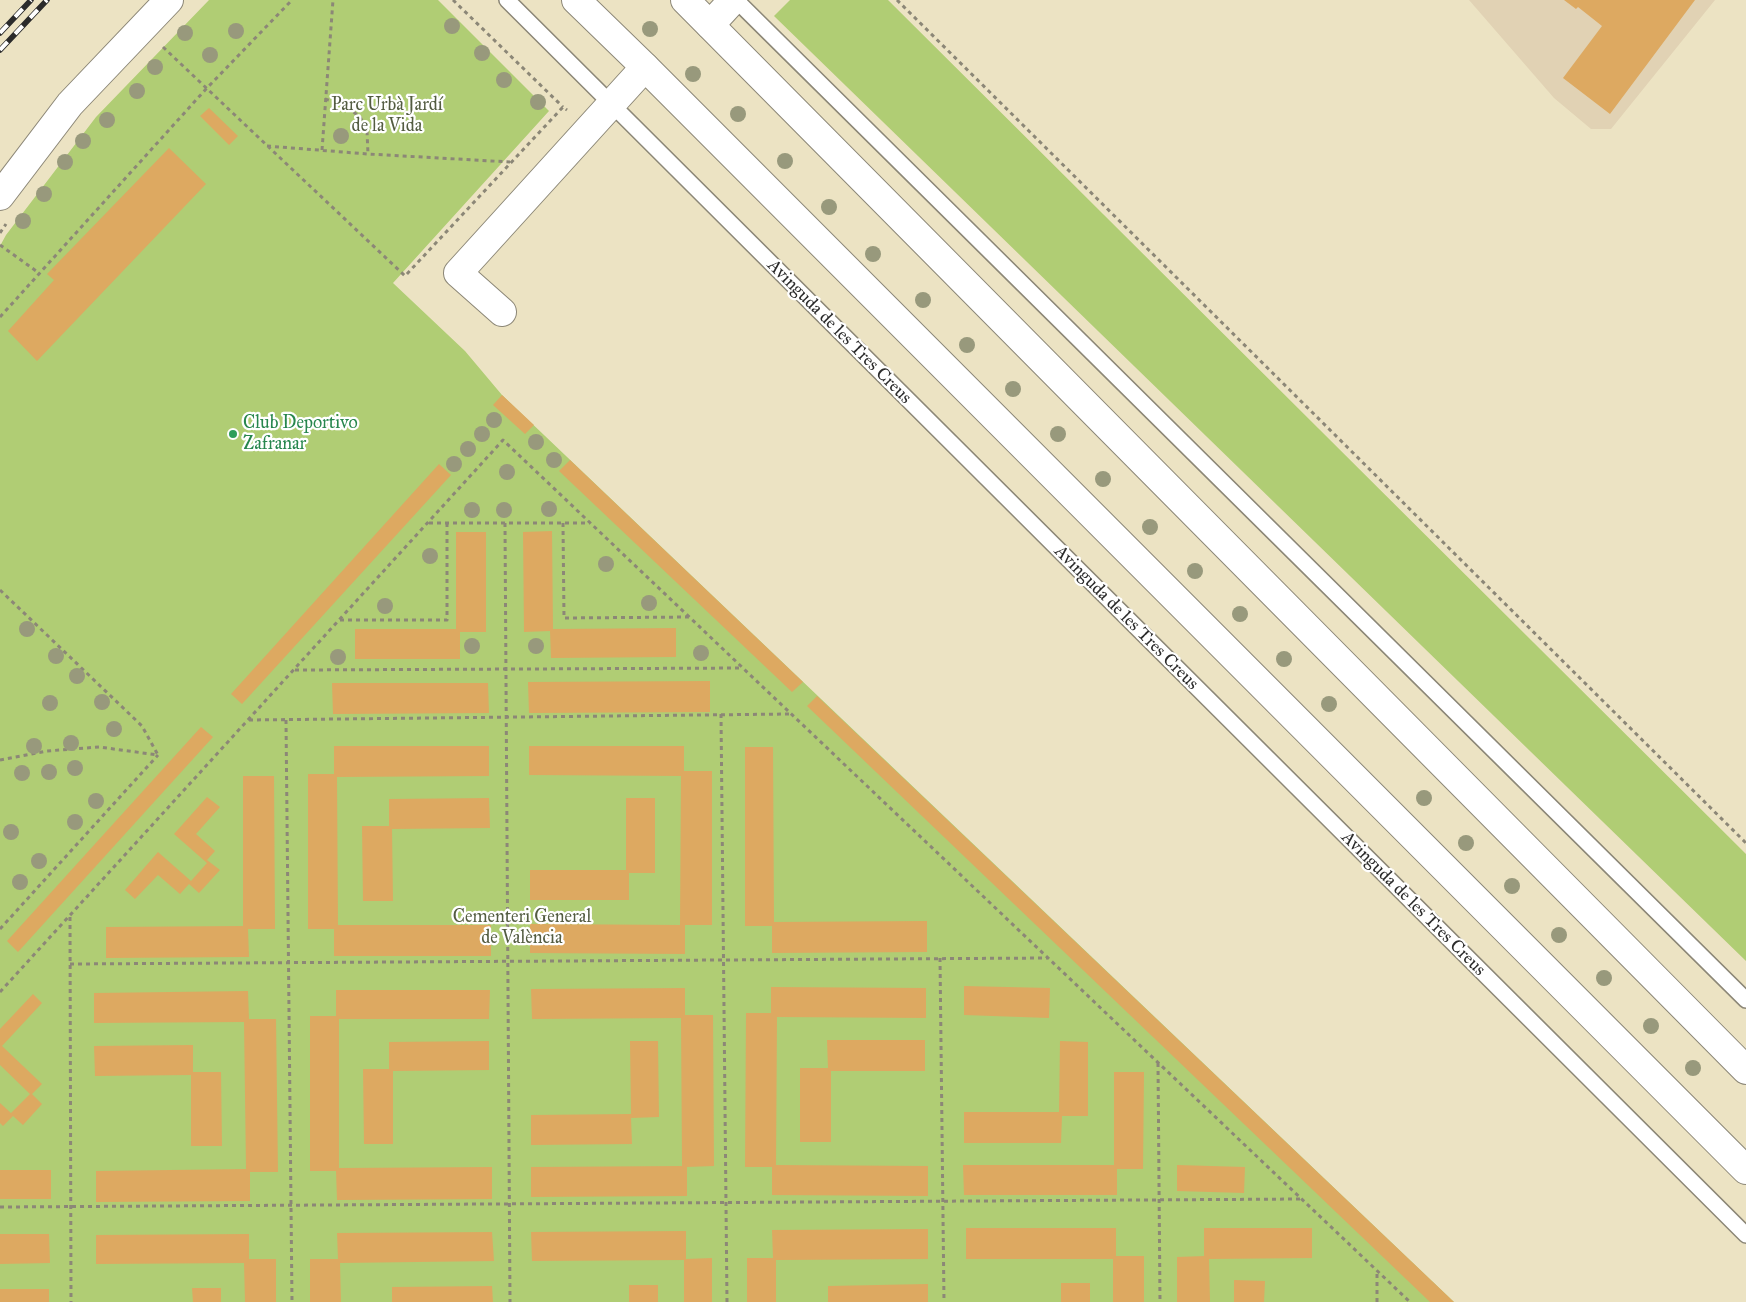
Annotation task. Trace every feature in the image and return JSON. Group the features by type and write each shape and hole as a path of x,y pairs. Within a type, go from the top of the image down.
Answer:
{"main road":[{"path":"0,196 70,104 169,0"},
{"path":"576,0 1746,1170"},
{"path":"685,0 1746,1070"},
{"path":"710,25 734,0"},
{"path":"502,312 458,272 645,67"}],"lane":[{"name":"Avinguda de les Tres Creus","path":"507,0 1746,1235"},
{"path":"734,0 1746,1000"}],"path":[{"path":"0,317 206,89 292,0"},
{"path":"322,150 332,0"},
{"path":"453,0 587,130"},
{"path":"897,0 1746,843"},
{"path":"158,42 405,276 563,107"},
{"path":"325,99 343,104 360,116 367,131 368,154"},
{"path":"267,146 510,162"},
{"path":"0,245 39,274"},
{"path":"0,992 504,440 1410,1302"},
{"path":"428,523 591,523"},
{"path":"339,620 447,620 447,523"},
{"path":"505,523 510,1302"},
{"path":"563,523 564,618 690,618"},
{"path":"0,590 142,726 158,755"},
{"path":"294,670 743,668"},
{"path":"721,714 727,1302"},
{"path":"249,720 791,714"},
{"path":"286,720 292,1302"},
{"path":"0,760 47,751 99,747 158,755"},
{"path":"0,929 158,755"},
{"path":"70,916 71,1302"},
{"path":"940,958 944,1302"},
{"path":"70,964 1048,958"},
{"path":"1158,1062 1160,1302"},
{"path":"0,1206 1302,1199"},
{"path":"1377,1271 1377,1302"}],"shaded area":[{"path":"1469,0 1715,0 1611,129 1591,129 1554,98"}],"green space":[{"name":"Cementeri General de València","path":"209,0 438,0 549,111 393,283 465,351 502,395 1454,1302 0,1302 0,246 6,235 96,117"},
{"path":"790,0 888,0 1746,854 1746,961 774,16"}],"building":[{"path":"1564,0 1695,0 1610,114 1563,78 1602,26 1578,7 1576,9"},
{"path":"209,108 238,136 229,145 200,116"},
{"path":"169,148 206,184 37,361 8,331 54,280 47,274"},
{"path":"502,395 534,425 525,434 493,405"},
{"path":"570,460 803,682 792,692 559,471"},
{"path":"439,464 451,475 242,704 231,694"},
{"path":"552,531 553,629 676,628 676,657 551,658 550,631 524,632 523,532"},
{"path":"456,532 486,532 486,632 460,632 460,659 355,659 355,629 456,629"},
{"path":"710,681 710,712 529,713 528,682"},
{"path":"332,683 488,683 489,713 333,714"},
{"path":"817,696 1454,1302 1430,1302 807,706"},
{"path":"201,727 213,737 18,952 7,941"},
{"path":"334,746 489,746 489,776 337,777 338,925 491,925 491,956 334,956 334,929 308,929 308,774 334,774"},
{"path":"529,746 684,746 684,771 712,771 712,925 685,925 685,954 530,953 530,924 680,925 681,776 529,775"},
{"path":"745,747 773,747 774,922 927,921 927,952 772,953 772,926 745,926"},
{"path":"243,776 274,776 275,929 248,929 249,957 106,958 106,927 243,926"},
{"path":"207,797 220,807 196,834 215,851 207,860 220,870 199,893 189,884 180,894 158,875 135,899 125,890 158,852 191,881 207,863 174,834"},
{"path":"489,798 490,828 392,829 393,901 363,901 362,826 389,826 389,799"},
{"path":"626,798 655,798 655,873 629,873 629,900 530,900 530,870 626,870"},
{"path":"964,986 1050,988 1049,1018 964,1015"},
{"path":"771,987 926,988 926,1018 777,1017 776,1165 928,1166 928,1196 772,1195 772,1167 745,1167 746,1013 771,1013"},
{"path":"685,988 685,1015 713,1015 714,1166 687,1167 687,1196 531,1197 531,1167 682,1166 681,1018 532,1019 531,989"},
{"path":"336,990 490,990 489,1019 339,1019 339,1168 492,1167 492,1199 337,1200 336,1171 310,1171 310,1016 336,1016"},
{"path":"248,991 249,1019 276,1019 278,1172 250,1172 250,1201 96,1202 96,1171 246,1169 244,1022 94,1023 94,993"},
{"path":"33,994 42,1003 2,1046 42,1084 32,1094 42,1104 23,1125 13,1116 3,1126 0,1123 0,1103 11,1113 30,1094 0,1065 0,1029"},
{"path":"827,1040 925,1040 925,1071 831,1071 831,1142 800,1142 800,1068 828,1068"},
{"path":"489,1041 489,1070 393,1071 393,1144 364,1144 363,1069 389,1069 389,1042"},
{"path":"630,1041 658,1041 659,1117 631,1118 632,1144 531,1145 531,1115 631,1114"},
{"path":"1060,1041 1088,1042 1088,1116 1062,1116 1061,1143 964,1143 964,1112 1059,1112"},
{"path":"193,1045 193,1072 221,1072 222,1146 191,1146 191,1075 95,1076 94,1046"},
{"path":"1114,1072 1144,1072 1143,1169 1117,1169 1117,1195 964,1195 963,1165 1114,1165"},
{"path":"1177,1165 1245,1167 1244,1193 1177,1191"},
{"path":"0,1170 51,1170 51,1199 0,1199"},
{"path":"966,1228 1116,1228 1116,1256 1144,1256 1144,1302 1113,1302 1113,1259 966,1259"},
{"path":"1204,1228 1312,1228 1312,1258 1209,1259 1210,1302 1177,1302 1177,1257 1204,1256"},
{"path":"928,1229 928,1259 776,1260 776,1302 747,1302 747,1258 773,1258 772,1230"},
{"path":"686,1231 686,1259 712,1258 712,1302 684,1302 684,1260 532,1261 531,1232"},
{"path":"492,1232 494,1261 340,1263 341,1302 310,1302 310,1259 338,1259 337,1233"},
{"path":"0,1234 49,1234 50,1263 0,1264"},
{"path":"249,1234 249,1259 276,1259 276,1302 245,1302 244,1263 96,1264 96,1235"},
{"path":"1234,1280 1265,1281 1264,1302 1234,1302"},
{"path":"1061,1283 1090,1283 1090,1302 1061,1302"},
{"path":"928,1284 928,1302 828,1302 828,1286"},
{"path":"629,1285 658,1285 658,1302 629,1302"},
{"path":"492,1286 493,1302 392,1302 392,1287"},
{"path":"192,1288 221,1288 221,1302 193,1302"},
{"path":"0,1289 49,1289 49,1302 0,1302"}],"railway":[{"path":"0,33 31,0"},
{"path":"0,50 47,0"}],"place":[{"name":"Club Deportivo Zafranar","path":"233,434"}],"park label":[{"name":"Parc Urbà Jardí de la Vida","path":"387,116"}]}
